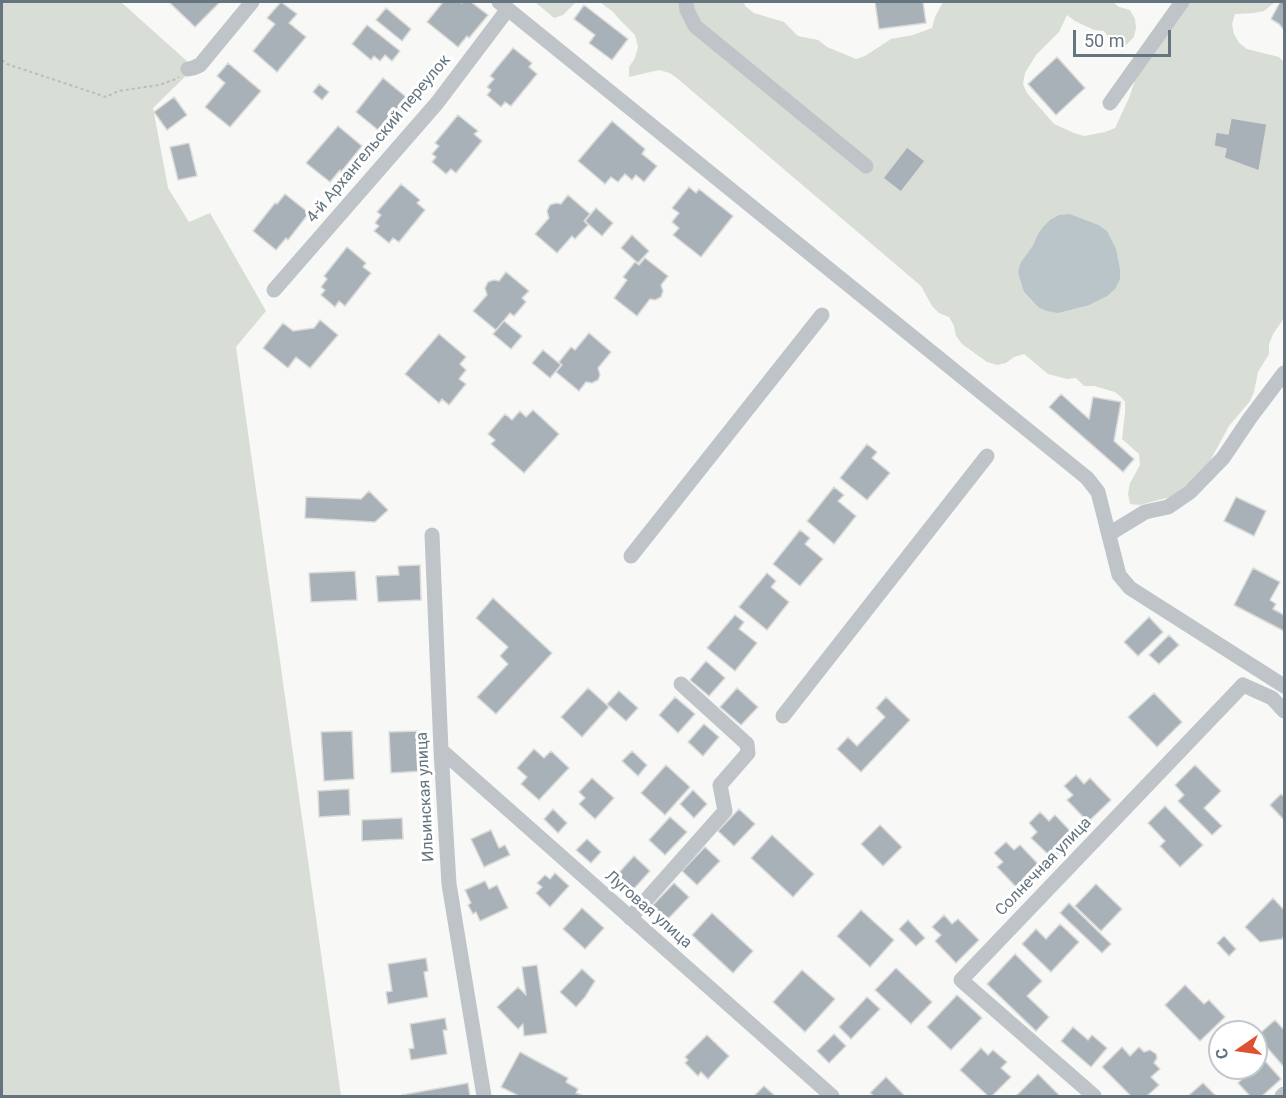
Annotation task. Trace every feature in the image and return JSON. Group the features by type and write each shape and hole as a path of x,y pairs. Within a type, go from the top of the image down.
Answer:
{"street":[{"path":"188,69 200,65 252,2"},
{"path":"686,2 687,10 695,26 866,166"},
{"path":"1110,103 1182,2"},
{"path":"504,5 1087,478 1098,492 1119,575 1130,588 1284,686"},
{"name":"4-й Архангельский переулок","path":"274,290 437,103 504,5"},
{"path":"632,556 822,315"},
{"path":"1109,534 1145,512 1168,507 1190,492 1223,459 1284,373"},
{"path":"783,716 987,456"},
{"name":"Ильинская улица","path":"432,535 449,884 484,1096"},
{"path":"630,918 725,811 720,785 748,753 747,744 681,684"},
{"name":"Солнечная улица","path":"1094,1096 960,980 1243,685 1272,699 1284,711"},
{"name":"Луговая улица","path":"441,750 832,1096"}],"path":[{"path":"2,60 7,64 106,97 118,91 159,85 176,79 188,69"}],"shaded area":[{"path":"2,2 121,2 189,63 190,72 153,108 168,188 189,222 210,213 266,311 236,347 341,1096 2,1096"},
{"path":"535,2 576,2 563,15 554,18"},
{"path":"600,2 744,2 745,6 754,13 784,22 798,36 818,40 827,47 856,59 865,56 891,39 913,35 932,28 943,2 1113,2 1119,7 1130,10 1135,19 1134,37 1126,45 1116,48 1104,31 1094,30 1067,15 1059,32 1036,55 1025,73 1023,84 1027,93 1054,124 1084,136 1115,128 1140,66 1189,2 1275,2 1264,11 1235,14 1232,24 1239,43 1247,49 1279,57 1284,62 1284,318 1273,334 1269,344 1269,354 1258,372 1250,401 1229,426 1204,472 1170,497 1140,505 1130,504 1128,494 1130,483 1140,465 1139,454 1122,439 1125,402 1121,397 1115,392 1094,386 1084,386 1076,378 1067,379 1048,374 1024,354 997,365 987,362 962,344 956,336 949,317 939,313 932,306 921,286 678,79 670,73 659,70 629,77 629,67 638,47 635,35","holes":["1070,214 1099,225 1107,231 1038,307 1024,292 1021,262 1037,236"]},
{"path":"1070,214 1099,225 1107,231 1116,249 1120,279 1115,289 1107,296 1089,305 1058,313 1038,307 1024,292 1018,272 1021,262 1043,227 1059,215"}],"building":[{"path":"169,2 217,2 219,3 195,27"},
{"path":"281,2 297,14 289,23 306,37 277,72 253,51 275,24 267,18"},
{"path":"443,2 471,2 488,15 469,38 467,36 458,47 427,22"},
{"path":"875,2 923,2 926,23 879,29"},
{"path":"1280,2 1284,2 1284,30 1271,19"},
{"path":"584,5 628,39 612,60 589,43 595,35 574,19"},
{"path":"386,8 411,29 402,41 376,20"},
{"path":"367,25 400,51 392,61 385,55 380,61 374,56 371,60 352,44"},
{"path":"513,48 532,63 529,67 537,74 511,106 505,102 501,107 487,95 491,90 487,87 494,79 490,76"},
{"path":"1057,57 1085,88 1056,115 1028,84"},
{"path":"228,63 261,91 230,127 205,107 225,83 217,76"},
{"path":"383,78 411,101 384,135 356,112"},
{"path":"319,84 329,92 322,100 313,92"},
{"path":"174,97 187,115 167,130 154,112"},
{"path":"458,115 478,131 474,134 482,141 456,173 451,169 446,174 432,162 436,157 432,154 439,146 435,143"},
{"path":"1231,118 1267,124 1259,171 1224,158 1226,149 1214,146 1216,132 1228,134"},
{"path":"612,121 645,149 642,154 657,166 644,182 636,175 632,180 625,174 618,182 611,177 605,184 578,161"},
{"path":"338,126 362,146 330,182 306,163"},
{"path":"189,143 197,176 178,180 170,147"},
{"path":"907,147 925,161 901,192 883,178"},
{"path":"401,184 420,200 417,203 425,210 399,242 393,238 389,243 374,231 379,226 375,223 381,215 377,212"},
{"path":"689,187 696,193 699,189 733,216 701,257 673,235 679,228 672,222 679,213 672,208"},
{"path":"285,194 309,213 288,240 286,238 276,250 253,231"},
{"path":"568,195 590,214 584,221 588,225 575,239 572,236 557,253 535,234 549,218 547,211 550,205 561,204"},
{"path":"596,208 613,223 602,236 585,221"},
{"path":"632,235 649,251 638,263 621,248"},
{"path":"347,247 366,263 363,267 371,273 345,306 339,301 335,307 321,295 325,290 321,287 327,279 324,276"},
{"path":"645,258 668,276 661,285 663,291 661,297 655,300 650,299 637,316 614,298 627,280 623,277 635,262 639,265"},
{"path":"506,272 529,291 522,298 526,302 514,316 510,313 496,330 473,311 487,295 485,288 488,282 499,281"},
{"path":"320,320 338,335 310,368 296,357 288,368 263,348 283,323 293,331 314,328"},
{"path":"504,321 522,336 511,349 493,334"},
{"path":"589,333 611,352 598,368 600,375 598,380 592,383 586,382 579,391 556,372 562,365 559,362 571,347 575,350"},
{"path":"439,334 466,357 460,364 466,370 459,379 466,384 449,405 442,399 439,403 405,374"},
{"path":"543,350 561,365 550,378 532,363"},
{"path":"1061,394 1089,419 1093,397 1121,402 1114,441 1134,459 1123,472 1049,407"},
{"path":"533,410 559,434 524,473 491,444 495,440 488,434 505,414 512,420 520,411 526,417"},
{"path":"867,444 877,452 872,458 890,473 867,500 840,478"},
{"path":"834,487 844,495 838,501 856,516 834,544 807,521"},
{"path":"369,491 388,510 375,522 305,518 306,497 361,499"},
{"path":"1236,497 1266,511 1254,536 1224,521"},
{"path":"800,530 810,538 805,544 823,559 800,586 773,564"},
{"path":"420,565 421,600 378,602 376,576 399,575 398,566"},
{"path":"1253,568 1280,582 1270,600 1276,604 1273,609 1284,615 1284,631 1234,605"},
{"path":"355,571 357,600 311,602 309,573"},
{"path":"767,573 776,581 771,587 789,602 767,630 739,607"},
{"path":"493,598 552,653 496,714 477,697 508,664 500,656 508,647 476,618"},
{"path":"735,615 744,622 739,629 757,643 735,671 707,648"},
{"path":"1149,617 1163,632 1138,656 1124,642"},
{"path":"1169,635 1179,645 1159,664 1149,655"},
{"path":"706,661 725,678 709,696 690,680"},
{"path":"588,688 609,707 582,737 561,717"},
{"path":"737,688 758,707 741,725 720,707"},
{"path":"619,691 638,708 626,721 607,704"},
{"path":"1154,693 1182,722 1157,747 1128,717"},
{"path":"675,697 695,714 678,733 659,715"},
{"path":"886,697 910,720 861,772 837,749 848,737 857,746 885,717 876,708"},
{"path":"704,724 719,737 703,756 688,742"},
{"path":"352,731 354,779 324,781 321,732"},
{"path":"421,731 423,771 391,773 389,732"},
{"path":"534,749 544,758 551,751 569,768 539,800 521,784 527,777 517,768"},
{"path":"632,751 647,765 638,776 622,761"},
{"path":"666,765 690,787 665,815 641,793"},
{"path":"1195,765 1221,791 1204,808 1222,826 1212,835 1178,801 1184,795 1175,785"},
{"path":"1076,775 1084,784 1090,778 1111,800 1088,822 1067,800 1073,795 1064,786"},
{"path":"592,778 614,798 595,819 579,804 585,798 579,792"},
{"path":"349,789 350,815 319,817 318,791"},
{"path":"693,790 707,804 694,818 680,804"},
{"path":"1281,794 1284,797 1284,820 1270,805"},
{"path":"1165,806 1203,845 1180,867 1160,846 1165,841 1148,823"},
{"path":"553,809 567,823 558,833 544,819"},
{"path":"739,809 755,824 734,846 718,831"},
{"path":"1040,812 1049,821 1055,815 1076,837 1053,859 1031,838 1037,832 1029,823"},
{"path":"670,817 687,832 665,855 649,840"},
{"path":"402,818 403,839 362,841 362,820"},
{"path":"880,825 902,847 883,866 861,844"},
{"path":"491,830 499,848 505,845 510,855 484,867 471,839"},
{"path":"772,835 814,874 793,897 751,858"},
{"path":"587,839 601,852 591,863 576,850"},
{"path":"1006,842 1014,850 1020,845 1041,867 1018,889 997,867 1003,862 994,853"},
{"path":"705,847 720,861 697,885 682,871"},
{"path":"634,856 650,871 630,893 614,878"},
{"path":"555,873 569,886 550,907 536,893 542,887 537,883 545,875 550,879"},
{"path":"485,881 489,889 497,885 508,908 480,921 476,912 473,914 468,905 471,903 465,890"},
{"path":"674,883 689,897 666,921 651,907"},
{"path":"1096,884 1122,909 1101,931 1075,906"},
{"path":"1273,898 1284,910 1284,936 1282,939 1260,942 1245,927"},
{"path":"1069,903 1111,944 1102,953 1060,913"},
{"path":"582,908 604,928 585,949 563,929"},
{"path":"861,910 894,940 870,967 837,936"},
{"path":"712,913 753,951 733,973 692,935"},
{"path":"944,915 952,924 958,919 979,940 956,963 935,941 941,935 932,927"},
{"path":"908,920 925,938 916,946 899,929"},
{"path":"1060,924 1079,942 1051,972 1022,944 1036,929 1046,939"},
{"path":"1224,936 1236,949 1229,956 1217,943"},
{"path":"1015,954 1042,981 1027,996 1049,1017 1036,1031 987,984"},
{"path":"426,958 428,971 424,972 428,997 388,1004 386,992 392,991 388,964"},
{"path":"537,965 547,1033 524,1036 523,1024 518,1029 497,1007 518,987 526,995 522,967"},
{"path":"896,968 932,1002 911,1024 875,990"},
{"path":"582,969 595,981 576,1007 560,992"},
{"path":"802,970 835,999 805,1032 773,1002"},
{"path":"1185,985 1204,1004 1209,1000 1225,1017 1222,1020 1208,1020 1208,1033 1200,1041 1165,1005"},
{"path":"957,995 982,1018 951,1050 927,1027"},
{"path":"867,997 880,1009 851,1039 839,1027"},
{"path":"445,1018 447,1030 443,1030 447,1054 411,1060 409,1049 414,1048 410,1024"},
{"path":"1275,1020 1284,1030 1284,1067 1268,1049 1268,1026"},
{"path":"1073,1027 1088,1040 1092,1035 1107,1048 1091,1067 1061,1041"},
{"path":"834,1034 846,1046 829,1063 817,1051"},
{"path":"707,1035 729,1056 708,1079 701,1072 698,1076 685,1063 688,1060 685,1057"},
{"path":"1122,1047 1130,1056 1139,1047 1144,1052 1150,1050 1156,1054 1157,1058 1154,1063 1160,1069 1151,1077 1159,1085 1147,1096 1131,1096 1102,1067"},
{"path":"981,1048 988,1055 993,1050 1007,1062 1001,1068 1011,1077 992,1096 988,1096 960,1070"},
{"path":"520,1052 568,1078 566,1082 578,1089 576,1093 584,1096 519,1096 501,1087"},
{"path":"1268,1064 1281,1079 1262,1096 1250,1096 1238,1083 1241,1080 1268,1080"},
{"path":"1038,1074 1058,1096 1016,1096"},
{"path":"886,1077 905,1096 874,1096 870,1093"},
{"path":"468,1083 470,1096 402,1095"},
{"path":"1203,1083 1216,1096 1188,1096"},
{"path":"764,1086 775,1096 754,1096"}]}
